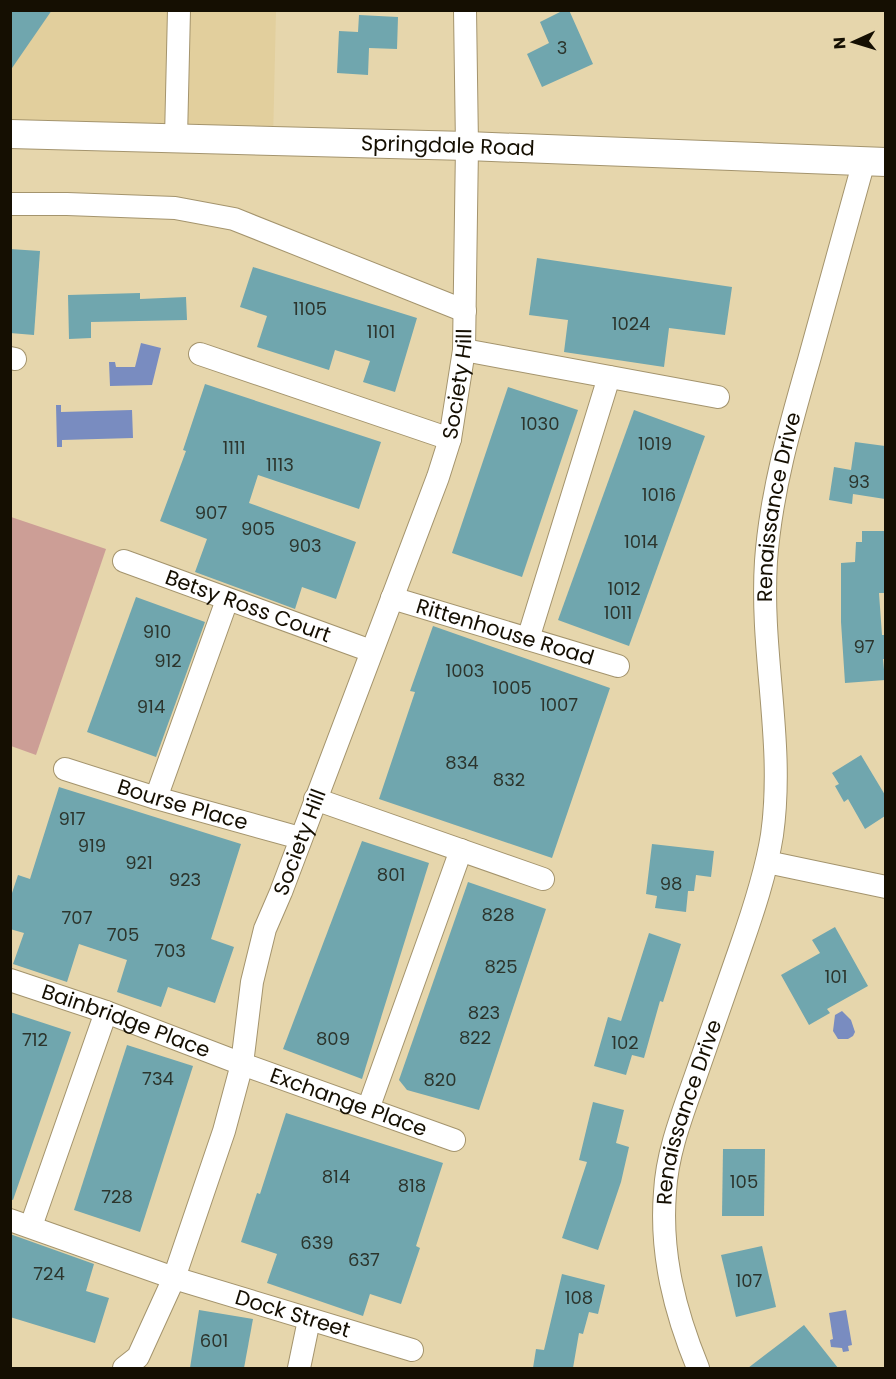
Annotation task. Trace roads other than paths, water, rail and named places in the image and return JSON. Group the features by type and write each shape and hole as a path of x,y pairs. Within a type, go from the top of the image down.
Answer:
{"main road":[{"name":"Springdale Road","path":"10,134 467,146 874,162"}],"street":[{"path":"176,138 179,10"},
{"name":"Society Hill","path":"124,1368 138,1358 174,1278 224,1131 242,1064 252,982 265,929 438,477 450,439 464,350 467,146 465,10"},
{"name":"Renaissance Drive","path":"697,1368 675,1305 667,1265 664,1208 666,1178 676,1133 747,927 767,861 774,818 777,762 765,617 766,561 772,513 784,448 874,162"},
{"name":"Society Hill","path":"10,204 175,208 234,219 465,310"},
{"path":"464,350 718,397"},
{"path":"200,354 450,439"},
{"path":"528,639 609,377"},
{"name":"Betsy Ross Court","path":"124,561 371,651"},
{"name":"Rittenhouse Road","path":"392,598 618,666"},
{"path":"156,798 227,600"},
{"name":"Bourse Place","path":"65,770 300,838"},
{"path":"315,799 543,879"},
{"path":"368,1110 461,850"},
{"path":"767,861 885,887"},
{"name":"Bainbridge Place","path":"10,980 106,1012 242,1064"},
{"path":"21,1223 106,1012"},
{"name":"Exchange Place","path":"242,1064 454,1140"},
{"name":"Dock Street","path":"21,1223 174,1278 412,1350"},
{"path":"299,1368 309,1320"}],"water":[{"path":"141,343 161,348 152,385 110,386 109,362 115,362 116,367 135,367"},
{"path":"56,405 61,405 61,412 132,410 133,438 62,440 62,447 57,447"},
{"path":"842,1011 851,1020 855,1032 848,1039 838,1039 833,1031 835,1015"},
{"path":"846,1310 852,1345 848,1346 849,1351 843,1352 842,1348 831,1347 830,1340 833,1339 829,1313"}]}
